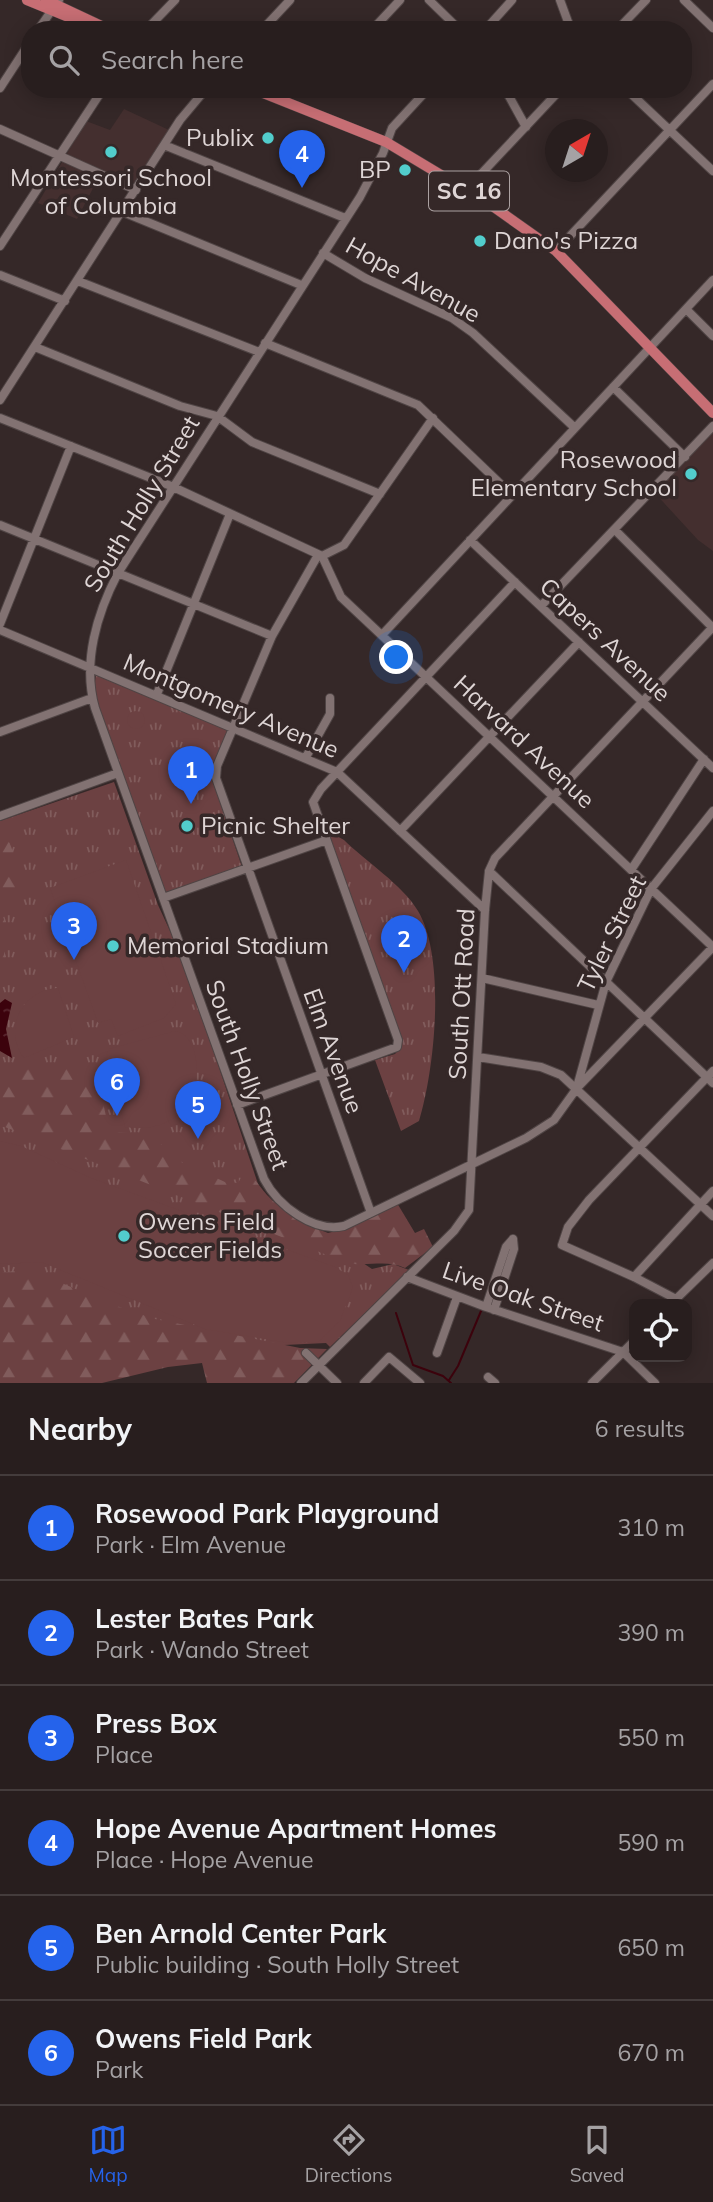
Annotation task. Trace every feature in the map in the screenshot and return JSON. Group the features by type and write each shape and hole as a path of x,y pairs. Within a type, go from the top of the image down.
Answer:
{"main road":[{"path":"27,0 53,3 71,18 78,17 88,21"},
{"name":"SC 16","path":"276,98 386,142 467,189 556,251 713,413"}],"street":[{"path":"155,21 175,0"},
{"path":"270,21 290,0"},
{"path":"380,21 400,0"},
{"path":"429,0 451,21"},
{"path":"493,21 512,0"},
{"path":"560,0 568,21"},
{"path":"626,21 646,0"},
{"path":"684,0 713,28"},
{"path":"43,21 53,3"},
{"path":"0,88 21,56"},
{"path":"556,251 713,84"},
{"path":"0,246 97,98"},
{"path":"0,400 197,98"},
{"name":"South Holly Street","path":"371,1213 331,1229 316,1225 291,1209 268,1189 92,698 90,667 97,622 118,573 171,486 345,218 383,153 391,128 419,98"},
{"path":"510,98 526,127"},
{"path":"467,189 553,98"},
{"path":"636,98 713,171"},
{"path":"0,129 136,190"},
{"name":"Hope Avenue","path":"164,145 345,218"},
{"path":"123,212 302,285"},
{"name":"Hope Avenue","path":"323,253 365,278 452,318 473,333 575,428"},
{"path":"0,275 65,301"},
{"path":"382,635 713,280"},
{"path":"78,281 259,352"},
{"path":"686,309 713,336"},
{"path":"265,343 418,405 512,495"},
{"path":"35,347 180,405 217,416 252,442 380,494"},
{"path":"614,387 685,457"},
{"path":"0,418 171,486 320,555"},
{"name":"Elm Avenue","path":"371,1213 216,779 217,766 272,636 320,555 344,545 433,418"},
{"path":"541,606 713,426"},
{"path":"0,627 71,446"},
{"path":"157,694 230,514"},
{"path":"0,525 272,636"},
{"path":"615,530 713,627 495,858 489,871 645,1019 711,1077 589,1200 568,1227 562,1245 634,1277 668,1299"},
{"name":"Capers Avenue","path":"470,540 713,768"},
{"name":"Harvard Avenue","path":"320,555 341,597 713,947"},
{"path":"237,1105 397,1048 398,1040 324,841 313,803 337,772 515,582"},
{"name":"Montgomery Avenue","path":"0,627 337,772 485,910"},
{"path":"400,831 491,738 579,642"},
{"path":"0,732 92,698"},
{"path":"306,757 330,714 330,698"},
{"name":"Tyler Street","path":"631,870 704,759"},
{"path":"0,816 118,773"},
{"name":"Tyler Street","path":"577,1088 606,982 651,889 713,811"},
{"path":"163,898 324,841"},
{"name":"South Ott Road","path":"301,1383 454,1231 469,1210 474,1161 489,871"},
{"path":"371,1213 526,1138 554,1120 577,1088 713,947"},
{"path":"482,978 598,1005"},
{"path":"478,1057 541,1067 561,1075 713,1216"},
{"path":"634,1277 713,1191"},
{"path":"490,1309 506,1247 513,1240"},
{"path":"676,1299 713,1263"},
{"name":"Live Oak Street","path":"407,1277 490,1309 623,1352 655,1383"},
{"path":"437,1353 457,1297"},
{"path":"592,1383 629,1346"},
{"path":"306,1353 337,1383"},
{"path":"364,1383 389,1357 420,1383"}],"shaded area":[{"name":"Montessori School of Columbia","path":"124,109 169,130 131,187 101,173 77,219 38,203 86,121 110,130"},
{"name":"Rosewood Elementary School","path":"713,426 713,551 698,540 653,491"}],"green space":[{"path":"96,674 229,730 212,778 242,867 165,893 101,715 94,689"},
{"path":"136,711 142,714 145,720 142,726 136,729 130,726 127,720 130,714"},
{"path":"114,782 158,905 182,957 262,1196 372,1269 393,1264 409,1270 330,1347 326,1343 284,1345 0,1376 0,821"},
{"path":"1,820 14,857 18,880 11,904 3,916 7,931 0,988"},
{"path":"335,835 403,892 418,911 427,931 435,984 430,1073 419,1121 401,1131 375,1060 395,1054 399,1049 327,839"},
{"name":"Memorial Stadium","path":"126,860 176,1004 164,1018 118,1036 111,1019 98,1023 50,888"},
{"path":"58,988 74,1037 24,1058 15,1035 20,1012 35,995"},
{"path":"175,1031 186,1036 197,1066 195,1085 188,1103 174,1117 153,1126 125,1127 106,1055 109,1049"},
{"path":"63,1056 73,1057 78,1075 98,1079 107,1121 116,1132 151,1135 179,1161 225,1182 238,1183 245,1171 280,1207 303,1222 328,1233 348,1228 397,1203 415,1233 424,1229 433,1247 405,1268 391,1264 347,1263 0,1125 0,1071 49,1068"},
{"name":"Owens Field Soccer Fields","path":"0,1141 21,1146 91,1178 335,1267 348,1275 353,1287 340,1321 318,1342 289,1343 205,1329 41,1262 0,1264"},
{"path":"30,1269 105,1302 155,1319 300,1348 327,1349 294,1383 207,1383 202,1363 168,1367 102,1383 0,1383 0,1273"}],"water":[{"path":"5,999 12,1003 6,1029 12,1058 0,1051 0,1003"}],"waterway":[{"path":"449,1380 458,1366 481,1311"},
{"path":"396,1313 413,1365 443,1376 451,1383"}],"place":[{"name":"Publix","path":"268,138"},
{"name":"Montessori School of Columbia","path":"111,152"},
{"name":"BP","path":"405,170"},
{"name":"Hope Avenue Apartment Homes","path":"302,188"},
{"name":"Dano's Pizza","path":"480,241"},
{"name":"Rosewood Elementary School","path":"691,474"},
{"name":"Rosewood Park Playground","path":"191,804"},
{"name":"Picnic Shelter","path":"187,826"},
{"name":"Memorial Stadium","path":"113,946"},
{"name":"Press Box","path":"74,960"},
{"name":"Lester Bates Park","path":"404,973"},
{"name":"Owens Field Park","path":"117,1116"},
{"name":"Ben Arnold Center Park","path":"198,1139"},
{"name":"Owens Field Soccer Fields","path":"124,1236"}]}
